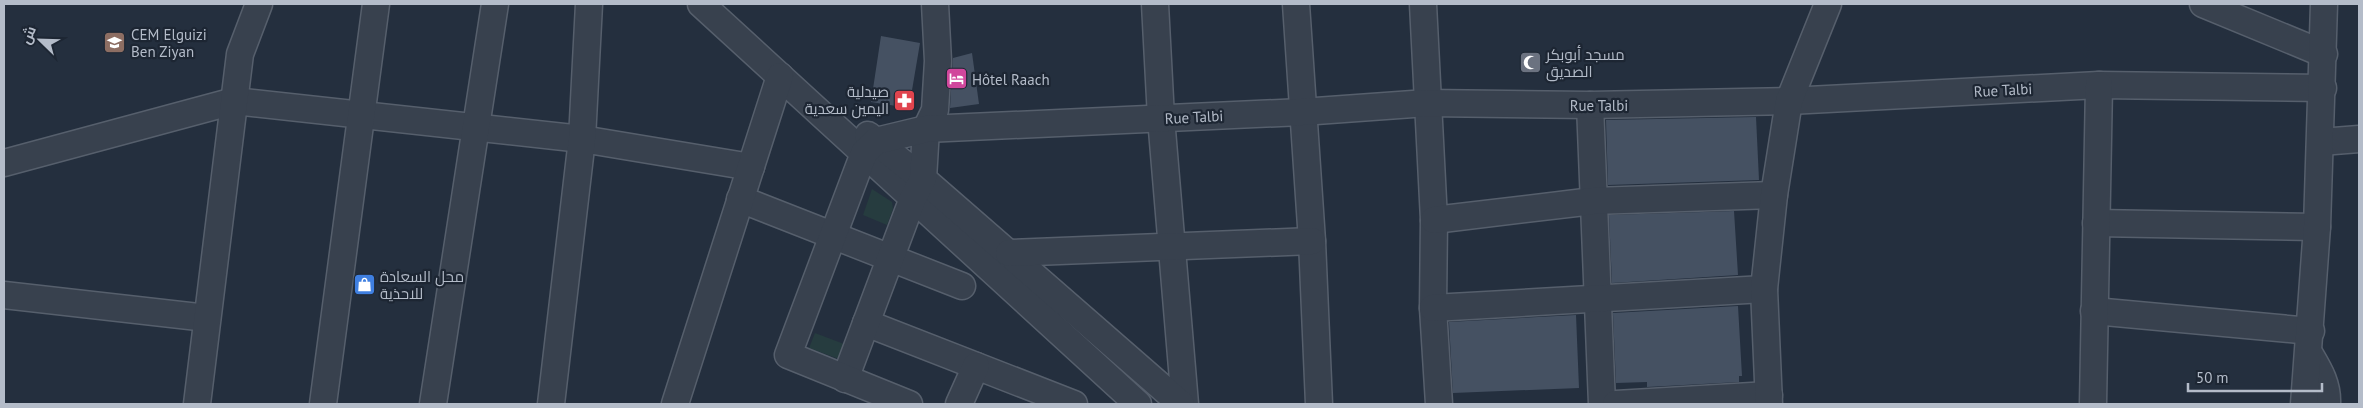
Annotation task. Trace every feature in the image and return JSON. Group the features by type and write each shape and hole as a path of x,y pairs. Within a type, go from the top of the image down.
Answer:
{"street":[{"path":"197,404 240,54 259,4"},
{"path":"323,404 376,4"},
{"path":"433,404 494,4"},
{"path":"551,404 582,139 588,4"},
{"path":"701,4 780,76 870,147 918,189 1138,404"},
{"path":"845,378 918,189 926,129 935,110 937,79 935,4"},
{"path":"1155,4 1161,118 1185,404"},
{"path":"1296,4 1312,240 1319,404"},
{"path":"1424,4 1427,103 1434,220 1433,308 1439,404"},
{"path":"1616,404 1769,400 1764,289 1774,195 1789,101 1828,4"},
{"path":"2204,4 2324,54"},
{"path":"2304,404 2317,227 2323,88 2324,4"},
{"path":"675,404 780,76"},
{"path":"2093,404 2099,85"},
{"name":"Rue Talbi","path":"870,147 926,129 1302,112 1427,103 1590,106 1789,101 2099,85 2323,88"},
{"path":"4,163 234,101 582,139 751,167"},
{"path":"1590,106 1602,404"},
{"path":"2321,142 2359,139"},
{"path":"870,147 833,236 788,355 909,404"},
{"path":"918,189 1008,253 1181,404"},
{"path":"1434,220 1593,202 1774,195"},
{"path":"740,199 962,286"},
{"path":"2096,223 2317,227"},
{"path":"1008,253 1312,240"},
{"path":"1433,308 1764,289"},
{"path":"4,295 207,318"},
{"path":"2094,311 2310,342"},
{"path":"866,323 1074,404"},
{"path":"2310,342 2324,380 2328,394 2328,404"},
{"path":"959,404 976,366"}],"green space":[{"path":"872,189 892,202 893,209 887,225 863,215"},
{"path":"815,333 844,344 839,359 809,348"}],"building":[{"path":"881,36 920,43 909,108 871,102"},
{"name":"Hôtel Raach","path":"972,53 979,104 950,108 953,58"},
{"path":"1756,117 1759,180 1608,185 1606,120"},
{"path":"1734,211 1738,275 1612,283 1609,215"},
{"path":"1738,306 1742,376 1739,376 1739,382 1647,387 1647,382 1616,383 1613,313"},
{"path":"1576,315 1579,388 1453,393 1449,322"}],"place":[{"name":"CEM Elguizi Ben Ziyan","path":"115,43"},
{"name":"مسجد أبوبكر الصديق","path":"1530,63"},
{"name":"Hôtel Raach","path":"956,79"},
{"name":"صيدلية اليمين سعدية","path":"905,100"},
{"name":"محل السعادة للاحذية","path":"364,285"}]}
